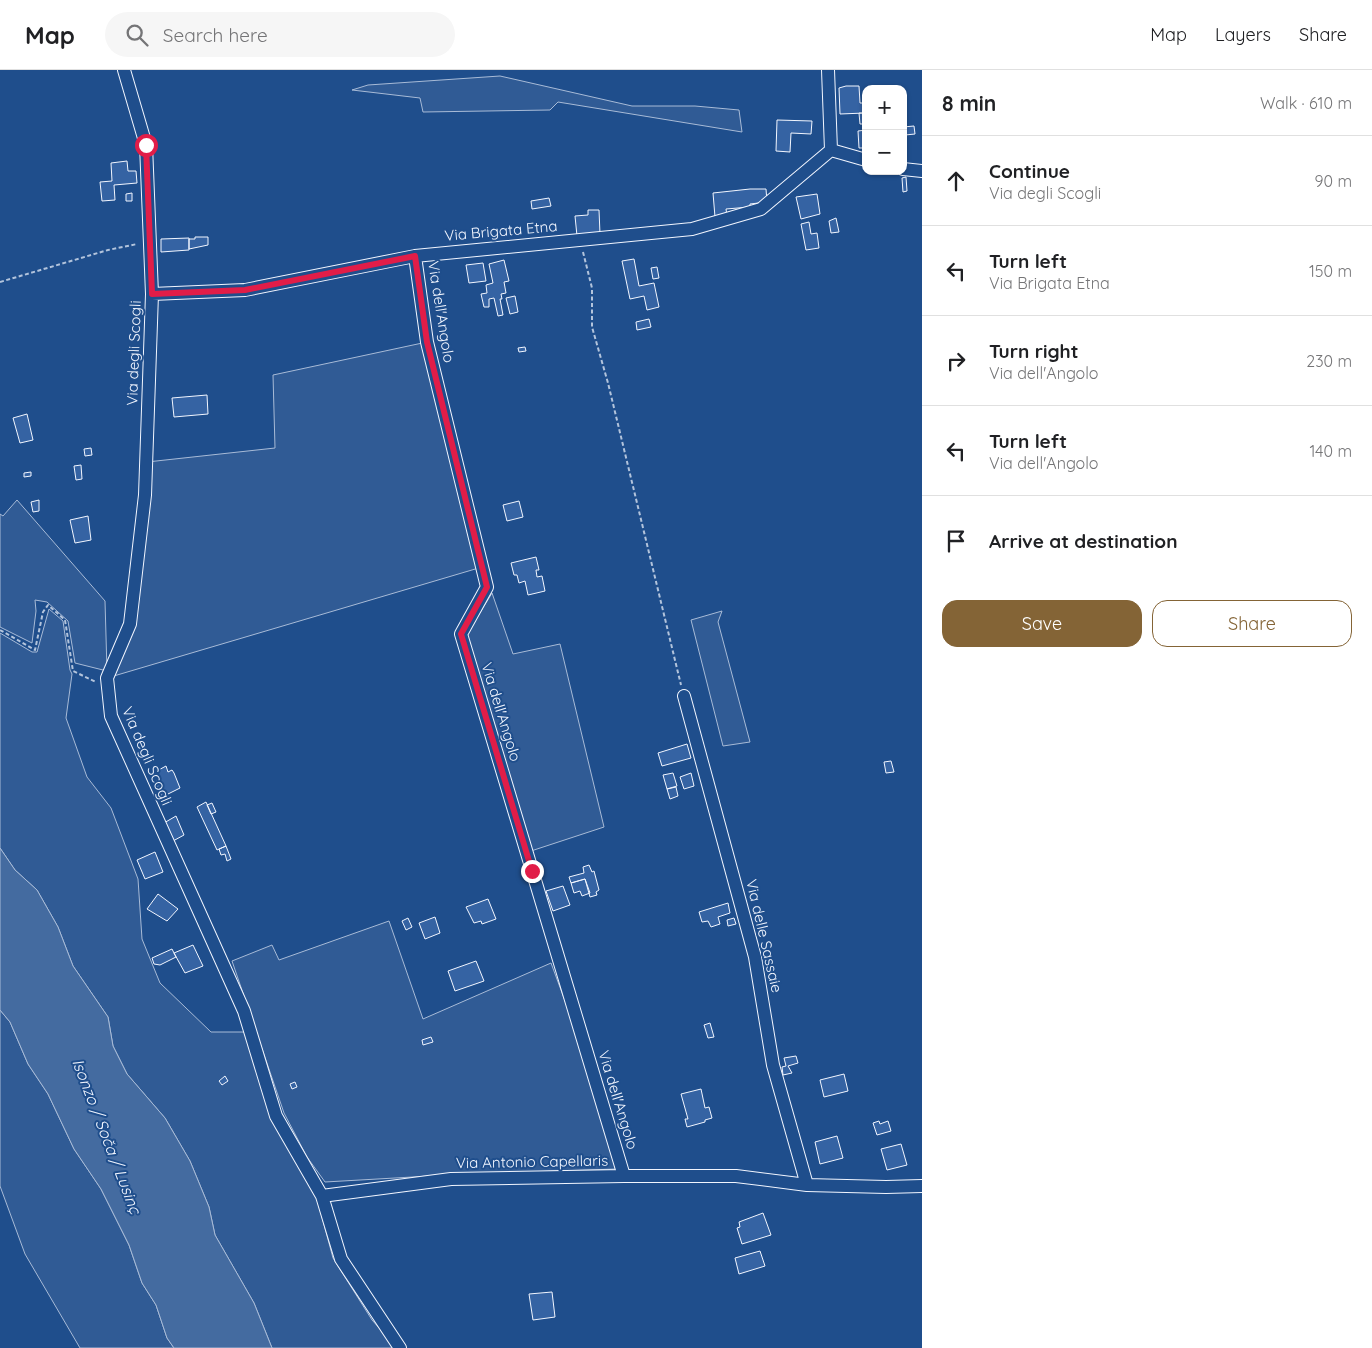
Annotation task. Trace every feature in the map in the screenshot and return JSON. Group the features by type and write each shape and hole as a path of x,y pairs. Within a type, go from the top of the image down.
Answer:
{"street":[{"name":"Via degli Scogli","path":"124,70 146,145 152,294 145,495 130,624 107,678 111,716 115,729 244,1011 276,1116 322,1196 342,1258 400,1348"},
{"path":"828,70 831,150 862,159"},
{"name":"Via Brigata Etna","path":"152,294 245,290 415,256 692,229 761,209 831,150"},
{"path":"907,169 922,171"},
{"name":"Via dell'Angolo","path":"415,256 427,342 487,587 461,634 624,1176"},
{"name":"Via delle Sassaie","path":"684,696 755,957 773,1065 807,1184"},
{"name":"Via Antonio Capellaris","path":"322,1196 451,1179 624,1176 736,1176 807,1184 886,1187 922,1186"}],"path":[{"path":"580,240 592,288 592,326 608,383 684,696"},
{"path":"0,282 108,250 150,242"},
{"path":"0,630 35,650 44,612 48,605 65,620 72,671 107,687"}],"shaded area":[{"path":"500,76 632,106 695,106 739,110 742,132 558,102 550,110 423,112 420,98 352,90 368,85"},
{"path":"427,342 482,567 107,678 130,624 147,462 275,448 273,375"},
{"path":"17,500 105,601 107,671 75,663 68,621 47,602 35,600 36,611 32,643 0,627 0,514 3,516"},
{"path":"492,593 513,654 560,644 604,827 531,851 467,634"},
{"path":"49,609 63,621 72,674 66,718 87,777 111,808 138,879 142,939 160,983 211,1032 247,1032 316,1195 333,1258 372,1320 397,1348 272,1348 254,1303 215,1235 209,1207 190,1161 165,1118 127,1074 113,1046 108,1017 73,966 58,927 37,890 15,870 0,848 0,633 32,652 37,652"},
{"path":"722,611 718,622 750,742 723,746 691,620"},
{"path":"389,921 423,1019 551,963 568,1009 617,1169 465,1174 325,1182 307,1157 284,1113 232,961 272,945 279,960"},
{"path":"0,1010 10,1022 28,1064 48,1094 74,1149 101,1189 129,1245 142,1283 156,1305 167,1338 174,1348 80,1348 25,1254 0,1186"}],"water":[{"name":"Isonzo / Soča / Lusinç","path":"0,848 15,870 37,890 58,927 73,966 108,1017 113,1046 127,1074 165,1118 190,1161 209,1207 215,1235 254,1303 272,1348 174,1348 167,1338 156,1305 142,1283 129,1245 101,1189 74,1149 48,1094 28,1064 10,1022 0,1010"}],"building":[{"path":"859,86 862,113 840,114 839,88"},
{"path":"859,113 862,113 862,124 860,124"},
{"path":"777,120 812,121 811,134 791,133 790,152 776,151"},
{"path":"914,126 915,134 907,135 907,127"},
{"path":"862,130 862,148 859,148 858,131"},
{"path":"127,161 128,171 136,171 137,183 114,185 115,200 102,201 100,182 112,181 111,163"},
{"path":"906,177 907,191 903,192 902,178"},
{"path":"766,189 767,202 750,204 750,207 726,209 727,216 715,217 713,193"},
{"path":"132,193 132,201 126,201 126,194"},
{"path":"817,194 820,214 801,219 796,197"},
{"path":"549,198 551,206 532,209 531,201"},
{"path":"588,210 599,210 600,234 577,236 575,216 588,215"},
{"path":"836,218 839,232 831,233 829,221"},
{"path":"809,222 811,234 817,233 819,248 806,250 801,224"},
{"path":"195,237 208,237 208,245 189,249 189,239 195,239"},
{"path":"189,238 189,250 161,252 161,239"},
{"path":"634,259 639,286 654,283 659,307 647,310 644,296 630,299 622,261"},
{"path":"504,260 509,281 504,282 506,293 501,294 502,299 500,299 503,315 498,316 494,298 489,299 489,307 484,307 481,294 487,293 486,285 493,283 489,264"},
{"path":"483,263 486,281 469,283 466,265"},
{"path":"657,267 659,278 653,279 651,268"},
{"path":"515,296 518,312 510,314 506,298"},
{"path":"649,319 651,327 637,330 636,322"},
{"path":"525,347 526,351 519,352 518,348"},
{"path":"207,395 208,414 174,417 172,398"},
{"path":"27,414 33,440 20,443 13,418"},
{"path":"91,448 92,455 85,456 84,449"},
{"path":"81,465 82,479 76,480 74,466"},
{"path":"31,472 31,476 24,477 24,473"},
{"path":"39,500 39,511 33,512 31,502"},
{"path":"519,501 523,517 507,521 503,505"},
{"path":"88,516 91,540 75,543 70,520"},
{"path":"536,557 539,570 536,570 537,577 542,576 545,591 528,595 525,581 519,583 517,575 514,575 511,563"},
{"path":"687,744 691,758 662,766 658,753"},
{"path":"891,761 894,772 886,773 884,762"},
{"path":"166,766 168,772 172,770 174,773 180,788 162,797 155,782 159,780 155,772"},
{"path":"673,773 677,786 667,789 663,775"},
{"path":"691,773 694,786 684,789 680,777"},
{"path":"676,787 678,796 670,799 667,789"},
{"path":"206,802 226,846 217,850 197,807"},
{"path":"212,803 216,812 211,814 207,805"},
{"path":"176,816 184,835 173,841 164,823"},
{"path":"226,846 231,859 227,861 225,854 221,855 219,849"},
{"path":"155,852 163,872 145,879 137,860"},
{"path":"589,865 592,872 594,871 599,890 596,892 597,895 590,897 585,879 571,883 569,877 584,873 583,867"},
{"path":"585,879 590,893 582,896 580,891 574,893 571,883"},
{"path":"563,886 570,905 553,911 546,891"},
{"path":"158,894 178,909 167,921 147,909"},
{"path":"488,899 496,919 482,924 481,921 474,923 466,907"},
{"path":"728,903 730,913 718,917 720,924 711,927 708,921 702,922 699,912"},
{"path":"435,917 440,933 425,939 419,923"},
{"path":"408,918 412,927 406,930 402,921"},
{"path":"734,918 736,924 728,926 727,920"},
{"path":"193,945 203,966 185,973 174,953"},
{"path":"172,949 176,957 160,965 154,964 152,958"},
{"path":"476,961 484,981 455,991 448,971"},
{"path":"710,1023 714,1037 708,1038 704,1025"},
{"path":"431,1037 433,1042 423,1045 422,1040"},
{"path":"796,1056 798,1063 788,1066 792,1073 783,1075 782,1067 786,1066 784,1058"},
{"path":"844,1074 848,1091 824,1097 820,1080"},
{"path":"225,1076 228,1081 222,1085 219,1081"},
{"path":"295,1082 297,1087 292,1089 290,1084"},
{"path":"701,1089 705,1108 709,1107 712,1118 687,1127 685,1119 688,1119 681,1094"},
{"path":"879,1121 880,1124 888,1121 891,1131 877,1135 873,1123"},
{"path":"837,1136 843,1158 820,1164 815,1142"},
{"path":"901,1144 907,1165 887,1170 881,1149"},
{"path":"763,1213 771,1235 742,1244 737,1228 740,1227 739,1222"},
{"path":"760,1251 765,1266 739,1274 735,1258"},
{"path":"552,1292 555,1317 533,1320 529,1294"}],"route":[{"path":"146,145 152,294 245,290 415,256 427,342 487,587 461,634 532,871"}]}
